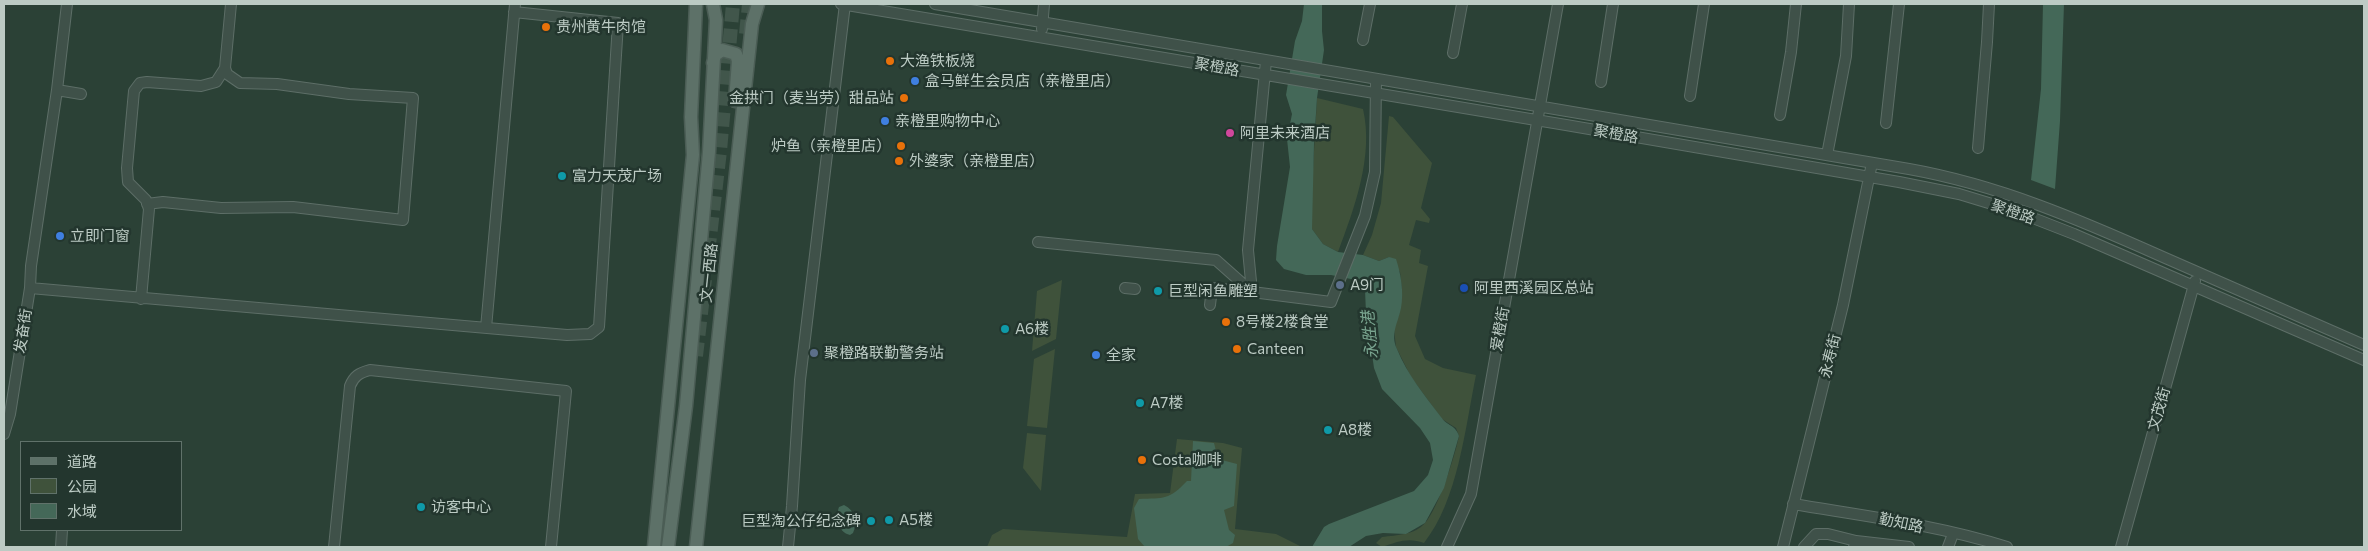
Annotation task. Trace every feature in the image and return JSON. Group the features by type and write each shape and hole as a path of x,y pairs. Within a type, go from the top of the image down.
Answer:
{"main road":[{"path":"654,546 693,155 691,117 696,4"},
{"name":"文一西路","path":"668,547 686,406 707,172 716,20 713,4"},
{"name":"文一西路","path":"696,547 752,24 758,4"},
{"path":"713,63 715,55 722,50 736,54 738,61 734,123 737,163"},
{"path":"654,546 674,497"}],"street":[{"name":"发奋街","path":"4,434 10,414 30,288 31,266 57,90 67,4"},
{"path":"147,204 163,202 221,208 293,207 403,220 413,98 350,94 277,84 240,83 227,74 225,68 231,4"},
{"path":"788,547 800,380 843,4"},
{"name":"聚橙路","path":"843,4 1537,120 1959,194 2015,211 2364,360"},
{"name":"聚橙路","path":"935,4 1827,155 1962,180 2015,196 2077,219 2364,345"},
{"path":"1041,37 1044,4"},
{"path":"1363,40 1370,4"},
{"path":"1453,53 1462,4"},
{"name":"爱橙街","path":"1447,547 1471,494 1558,4"},
{"path":"1601,82 1613,4"},
{"path":"1690,96 1704,4"},
{"path":"1780,115 1791,52 1796,4"},
{"path":"1827,155 1846,56 1849,4"},
{"path":"1886,123 1899,4"},
{"path":"1978,148 1988,42 1988,4"},
{"path":"30,288 141,299 567,335 590,334 598,327 618,23 515,8 486,328"},
{"path":"1252,292 1248,250 1266,60"},
{"path":"141,299 149,209 142,194 128,182 127,168 134,92 137,86 147,82 210,85 216,82 225,68"},
{"path":"1210,306 1212,288 1331,302 1365,216 1375,172 1376,79"},
{"path":"57,90 81,94"},
{"name":"永寿街","path":"1783,547 1843,305 1872,163"},
{"path":"1038,242 1216,260 1252,292"},
{"name":"文茂街","path":"2121,547 2197,272"},
{"path":"334,547 350,386 353,378 361,372 370,370 566,390 550,547"},
{"name":"勤知路","path":"1793,504 1884,519 1980,539 2007,547"},
{"path":"61,547 62,531"},
{"path":"1804,547 1816,534 1828,534 1855,544 1909,547"},
{"path":"1948,547 1953,534"}],"green space":[{"path":"1317,98 1363,109 1366,127 1366,145 1361,182 1338,252 1323,244 1312,229 1311,205"},
{"path":"1389,116 1393,117 1432,163 1421,208 1430,219 1429,223 1416,220 1409,245 1421,250 1419,263 1428,266 1415,336 1425,359 1443,368 1476,375 1459,463 1445,506 1436,526 1424,543 1408,540 1382,547 1376,543 1382,537 1405,534 1416,530 1430,516 1445,482 1459,436 1456,428 1442,419 1411,377 1396,347 1394,329 1400,311 1402,290 1400,272 1389,257 1379,261 1363,255 1372,235 1381,203"},
{"path":"1062,280 1056,339 1032,351 1037,291"},
{"path":"1055,349 1047,428 1027,426 1034,359"},
{"path":"1027,433 1046,435 1041,491 1023,468"},
{"path":"1177,439 1223,443 1242,448 1235,529 1276,534 1302,547 987,547 992,535 1003,529 1127,537 1135,494 1170,493"}],"water":[{"name":"永胜港","path":"1304,4 1322,4 1324,50 1317,98 1312,229 1323,244 1338,252 1363,255 1379,261 1389,257 1396,259 1401,277 1402,296 1401,308 1394,333 1395,344 1417,384 1443,420 1458,432 1459,436 1444,488 1425,523 1406,534 1383,533 1366,536 1349,547 1312,547 1324,527 1329,524 1414,491 1428,475 1433,460 1430,443 1420,428 1382,389 1374,368 1366,313 1365,290 1362,285 1356,280 1331,275 1306,275 1284,269 1276,260 1290,167 1287,139 1292,114 1286,95 1295,41 1302,21"},
{"path":"2043,4 2064,4 2060,121 2055,189 2031,180 2041,89"},
{"path":"1193,441 1214,443 1218,459 1237,464 1234,506 1224,510 1229,530 1235,535 1233,543 1226,547 1145,547 1138,539 1134,508 1139,499 1166,497 1187,481 1191,481"},
{"path":"844,505 851,510 855,521 853,533 850,535 843,531 838,524 839,507"}],"tunnel":[{"path":"696,356 720,151 733,4"},
{"path":"746,34 749,4"}],"place":[{"name":"贵州黄牛肉馆","path":"546,27"},
{"name":"大渔铁板烧","path":"890,61"},
{"name":"盒马鲜生会员店（亲橙里店）","path":"915,81"},
{"name":"金拱门（麦当劳）甜品站","path":"904,98"},
{"name":"亲橙里购物中心","path":"885,121"},
{"name":"阿里未来酒店","path":"1230,133"},
{"name":"炉鱼（亲橙里店）","path":"901,146"},
{"name":"外婆家（亲橙里店）","path":"899,161"},
{"name":"富力天茂广场","path":"562,176"},
{"name":"立即门窗","path":"60,236"},
{"name":"A9门","path":"1340,285"},
{"name":"阿里西溪园区总站","path":"1464,288"},
{"name":"巨型闲鱼雕塑","path":"1158,291"},
{"name":"8号楼2楼食堂","path":"1226,322"},
{"name":"A6楼","path":"1005,329"},
{"name":"Canteen","path":"1237,349"},
{"name":"聚橙路联勤警务站","path":"814,353"},
{"name":"全家","path":"1096,355"},
{"name":"A7楼","path":"1140,403"},
{"name":"A8楼","path":"1328,430"},
{"name":"Costa咖啡","path":"1142,460"},
{"name":"访客中心","path":"421,507"},
{"name":"A5楼","path":"889,520"},
{"name":"巨型淘公仔纪念碑","path":"871,521"}]}
